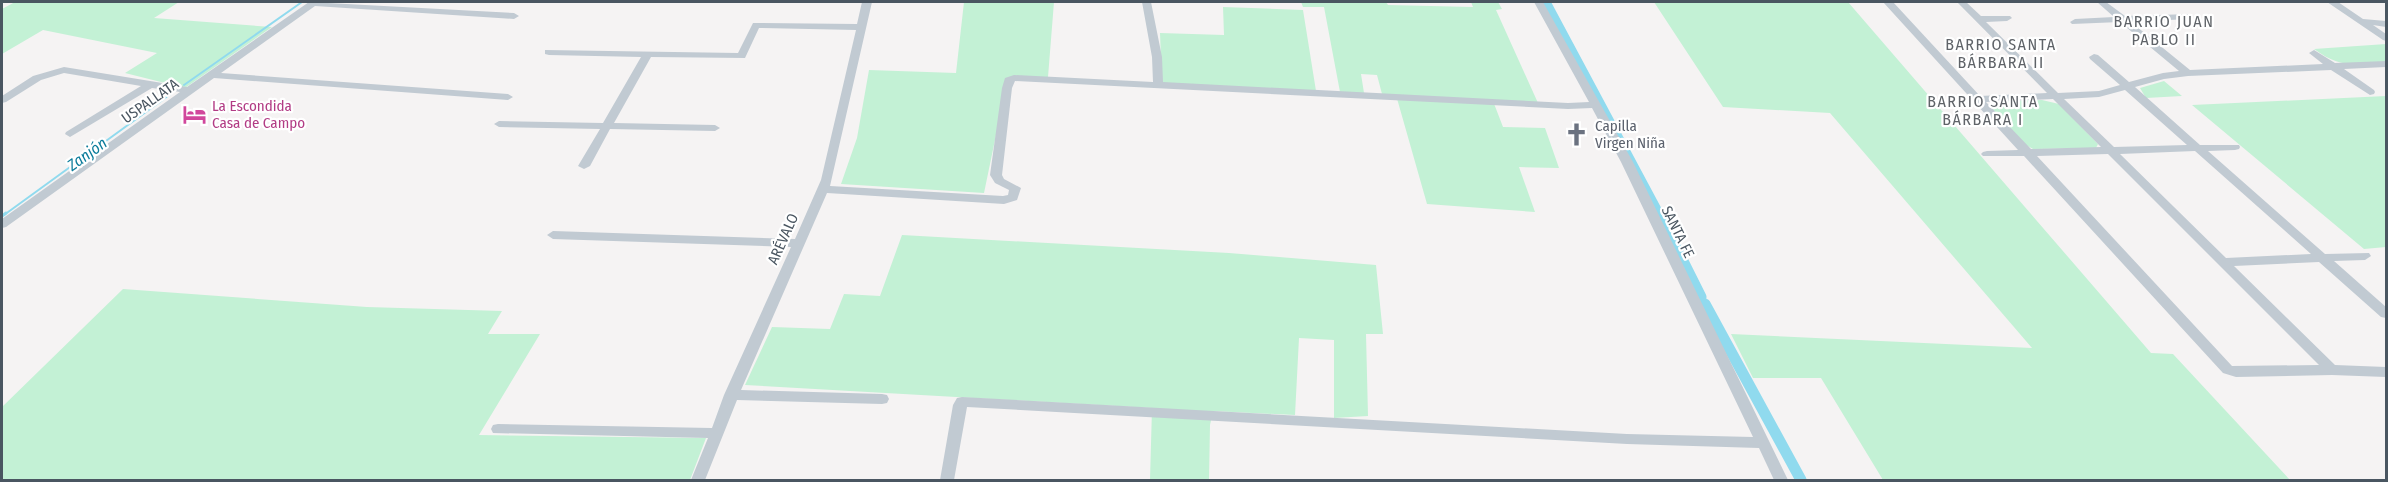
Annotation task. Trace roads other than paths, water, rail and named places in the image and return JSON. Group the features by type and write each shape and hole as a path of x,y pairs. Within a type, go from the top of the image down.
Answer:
{"street":[{"path":"313,2 514,16"},
{"name":"USPALLATA","path":"2,224 313,2"},
{"name":"ARÉVALO","path":"698,480 715,433 823,189 867,2"},
{"path":"1146,2 1157,57 1158,85"},
{"name":"SANTA FE","path":"1539,2 1627,162 1781,480"},
{"path":"1888,2 2228,370 2236,372 2332,370 2386,372"},
{"path":"1962,2 2332,370"},
{"path":"2101,2 2188,73"},
{"path":"2332,2 2386,38"},
{"path":"2075,22 2188,16"},
{"path":"1979,19 2007,18"},
{"path":"2360,21 2386,24"},
{"path":"549,52 741,56 756,25 862,27"},
{"path":"2314,53 2370,92"},
{"path":"584,166 647,55"},
{"path":"2094,57 2386,314"},
{"path":"1977,99 2099,94 2188,73 2386,64"},
{"path":"2,100 37,78 64,70 190,91"},
{"path":"213,75 508,97"},
{"path":"823,189 1004,200 1013,197 1016,193 1015,188 999,181 996,175 1009,80 1057,79 1568,106 1596,105"},
{"path":"70,134 151,84"},
{"path":"499,124 715,128"},
{"path":"1987,154 2235,147"},
{"path":"553,235 799,243"},
{"path":"2223,262 2365,256"},
{"path":"731,396 882,399"},
{"path":"948,480 962,402 1627,439 1762,443"},
{"path":"498,429 715,433"}],"waterway":[{"name":"Zanjón","path":"184,85 302,2"},
{"path":"1546,2 1660,215"},
{"name":"Zanjón","path":"4,215 172,93"},
{"name":"Zanjón","path":"2,216 6,213"},
{"path":"1660,215 1701,297"},
{"path":"1705,304 1801,480"}],"place":[{"name":"La Escondida Casa de Campo","path":"194,115"},
{"name":"Capilla Virgen Niña","path":"1577,135"}],"district":[{"name":"BARRIO JUAN PABLO II","path":"2164,30"},
{"name":"BARRIO SANTA BÁRBARA II","path":"2001,53"},
{"name":"BARRIO SANTA BÁRBARA I","path":"1983,110"}]}
